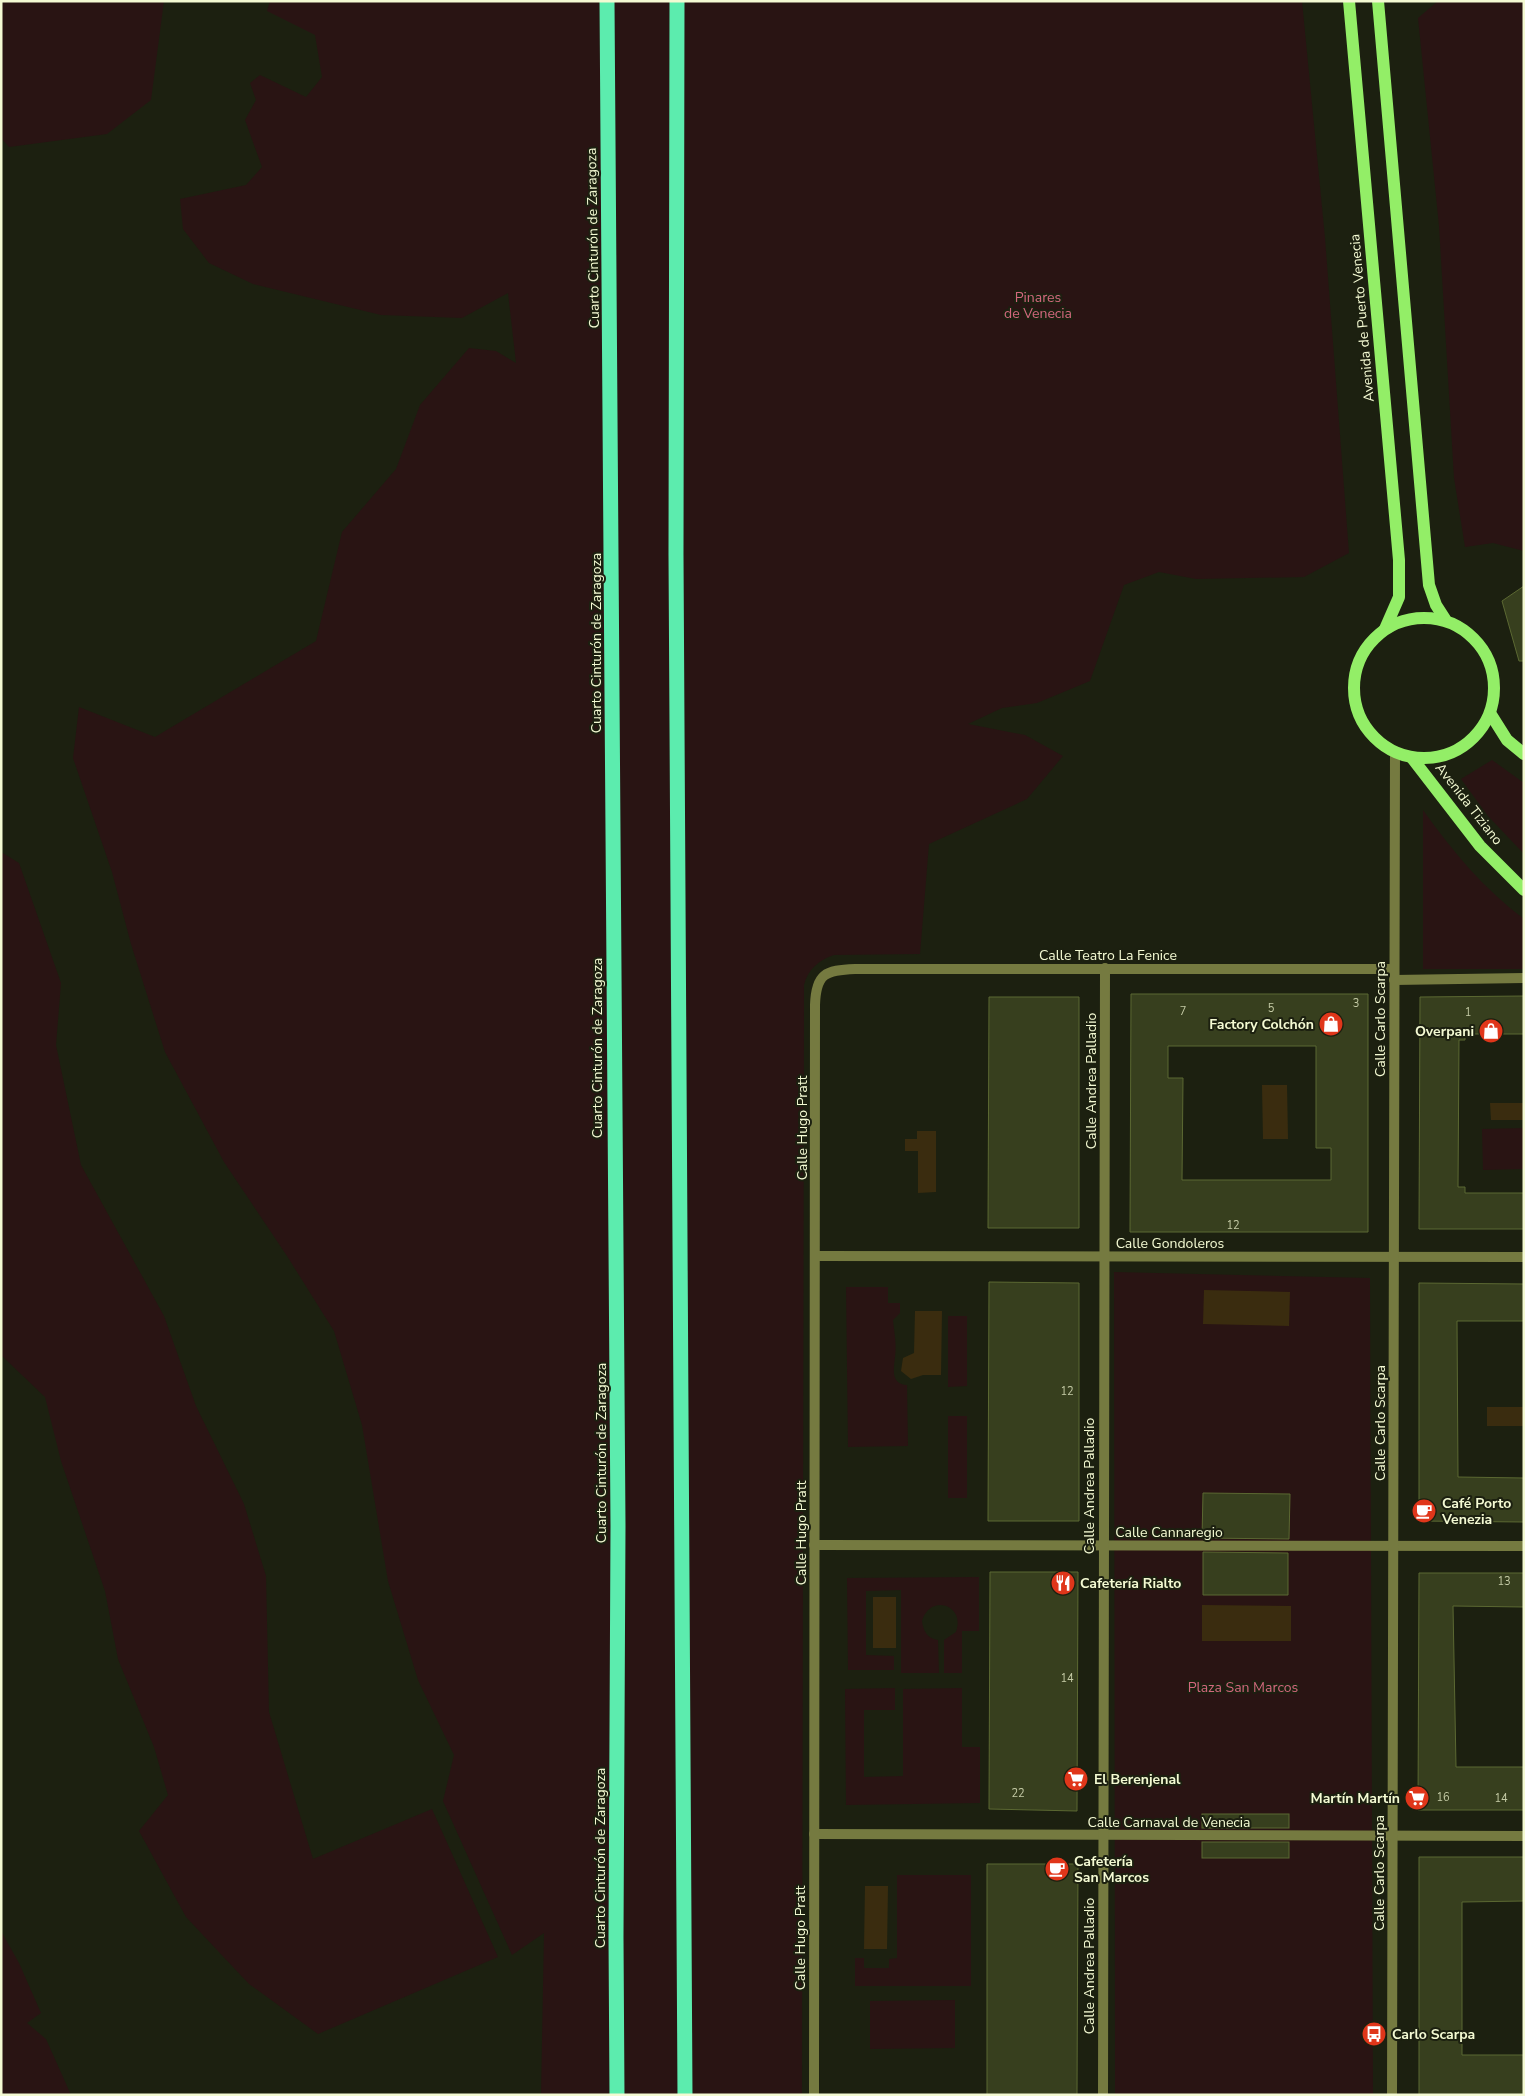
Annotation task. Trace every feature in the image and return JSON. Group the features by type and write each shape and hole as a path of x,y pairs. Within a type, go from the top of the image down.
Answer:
{"highway":[{"name":"Cuarto Cinturón de Zaragoza","path":"607,1 618,1526 616,1937 618,2095"},
{"path":"677,1 676,555 685,2095"}],"main road":[{"name":"Avenida de Puerto Venecia","path":"1349,1 1399,560 1399,597 1385,629"},
{"path":"1378,1 1429,585 1436,605 1445,619"},
{"path":"1423,617 1445,619 1463,629 1477,641 1488,658 1493,676 1494,695 1490,713 1479,731 1465,745 1447,754 1427,758 1412,758 1395,752 1372,736 1362,722 1356,706 1353,689 1356,672 1361,656 1371,641 1385,629 1423,617"},
{"path":"1490,713 1507,740 1524,754"},
{"name":"Avenida Tiziano","path":"1412,758 1480,846 1524,890"}],"street":[{"name":"Calle Carlo Scarpa","path":"1392,2095 1393,1545 1396,1257 1395,752"},
{"name":"Calle Teatro La Fenice","path":"824,975 833,970 843,969 1105,968 1524,978"},
{"name":"Calle Andrea Palladio","path":"1103,2095 1105,968"},
{"name":"Calle Hugo Pratt","path":"814,2095 815,987 824,975"},
{"name":"Calle Gondoleros","path":"816,1256 1524,1258"},
{"name":"Calle Cannaregio","path":"814,1545 1524,1546"},
{"name":"Calle Carnaval de Venecia","path":"814,1834 1524,1836"}],"green space":[{"path":"1,1 164,1 151,100 107,134 9,147 1,138"},
{"name":"Pinares de Venecia","path":"270,1 1302,1 1325,238 1349,553 1304,577 1196,579 1159,572 1124,585 1090,681 1037,703 1002,708 968,724 1025,735 1063,756 1027,799 929,844 920,954 834,955 811,970 804,985 802,2095 541,2095 544,1933 512,1955 443,1801 454,1755 418,1680 388,1581 362,1425 334,1331 287,1256 224,1162 165,1052 131,944 112,872 73,758 79,707 155,737 316,641 342,532 396,469 420,405 469,348 496,351 516,363 508,293 462,318 381,315 253,284 209,263 183,229 180,199 246,185 262,167 245,120 256,100 250,83 260,75 306,97 322,77 315,35 267,11"},
{"path":"1438,1 1524,1 1524,551 1493,543 1465,547 1454,478 1439,226 1418,18"},
{"path":"1492,760 1524,783 1524,854 1488,816 1461,779"},
{"path":"1423,810 1469,869 1495,895 1524,919 1524,969 1423,969"},
{"path":"1,852 19,863 61,983 56,1045 81,1165 164,1316 196,1406 244,1504 266,1576 269,1712 313,1859 432,1809 498,1957 318,2034 249,1984 186,1917 139,1831 168,1795 154,1747 118,1659 105,1591 61,1461 45,1397 1,1355"},
{"path":"1524,1128 1524,1169 1483,1170 1482,1129"},
{"name":"Plaza San Marcos","path":"1114,1272 1370,1278 1373,2095 1115,2095"},
{"path":"846,1287 888,1287 888,1303 900,1303 900,1313 893,1320 896,1348 894,1375 898,1382 907,1385 908,1446 848,1447"},
{"path":"948,1316 967,1316 967,1386 948,1387"},
{"path":"948,1416 967,1416 967,1498 948,1498"},
{"path":"979,1577 979,1631 962,1631 962,1673 944,1673 944,1640 956,1632 958,1623 952,1609 939,1605 932,1607 926,1612 922,1621 927,1634 931,1638 938,1640 939,1673 901,1673 901,1590 866,1591 866,1655 894,1656 894,1670 848,1670 847,1578"},
{"path":"895,1688 895,1710 864,1710 864,1777 903,1776 903,1689 962,1688 962,1747 980,1747 980,1803 846,1805 845,1689"},
{"path":"897,1875 971,1875 971,1986 855,1986 855,1958 864,1958 864,1968 889,1968 889,1959 897,1958"},
{"path":"1,1931 19,1963 41,2013 27,2023 46,2039 71,2095 1,2095"},
{"path":"955,2000 955,2048 870,2049 870,2001"}],"shaded area":[{"path":"1262,1085 1287,1085 1288,1139 1263,1139"},
{"path":"1490,1103 1524,1103 1524,1120 1491,1120"},
{"path":"917,1131 936,1131 936,1192 918,1193 918,1151 905,1151 905,1139 917,1139"},
{"path":"1204,1290 1290,1292 1289,1326 1203,1324"},
{"path":"915,1311 942,1311 941,1375 923,1375 911,1379 901,1371 903,1358 914,1353"},
{"path":"1487,1407 1524,1407 1524,1426 1487,1426"},
{"path":"873,1597 896,1597 896,1648 873,1648"},
{"path":"1202,1605 1291,1606 1291,1641 1202,1641"},
{"path":"865,1886 888,1886 887,1949 864,1949"}],"building":[{"path":"1524,586 1524,661 1519,661 1502,601"},
{"path":"1131,994 1368,994 1368,1232 1130,1232","holes":["1168,1046 1316,1046 1316,1148 1331,1148 1331,1180 1182,1180 1183,1078 1168,1078"]},
{"path":"1524,996 1524,1034 1465,1034 1465,1040 1459,1040 1458,1187 1465,1187 1465,1193 1524,1193 1524,1229 1419,1229 1420,997"},
{"path":"989,997 1079,997 1079,1228 988,1228"},
{"path":"989,1282 1079,1283 1079,1521 988,1521"},
{"path":"1419,1283 1524,1284 1524,1321 1457,1321 1458,1477 1524,1478 1524,1522 1419,1521"},
{"path":"1203,1493 1290,1494 1289,1539 1202,1538"},
{"path":"1203,1552 1288,1553 1288,1595 1203,1595"},
{"path":"990,1572 1078,1572 1077,1811 989,1809"},
{"path":"1419,1573 1524,1573 1524,1607 1453,1606 1456,1767 1524,1767 1524,1810 1418,1810"},
{"path":"1202,1814 1289,1814 1289,1828 1202,1828"},
{"path":"1202,1842 1289,1842 1289,1858 1202,1858"},
{"path":"1419,1857 1524,1857 1524,1901 1462,1902 1462,2055 1524,2055 1524,2095 1419,2095"},
{"path":"987,1864 1078,1864 1077,2095 987,2095"}],"place":[{"name":"Factory Colchón","path":"1331,1024"},
{"name":"Overpani","path":"1491,1031"},
{"name":"Café Porto Venezia","path":"1424,1511"},
{"name":"Cafetería Rialto","path":"1063,1583"},
{"name":"El Berenjenal","path":"1076,1779"},
{"name":"Martín Martín","path":"1417,1798"},
{"name":"Cafetería San Marcos","path":"1057,1869"},
{"name":"Carlo Scarpa","path":"1374,2034"}]}
